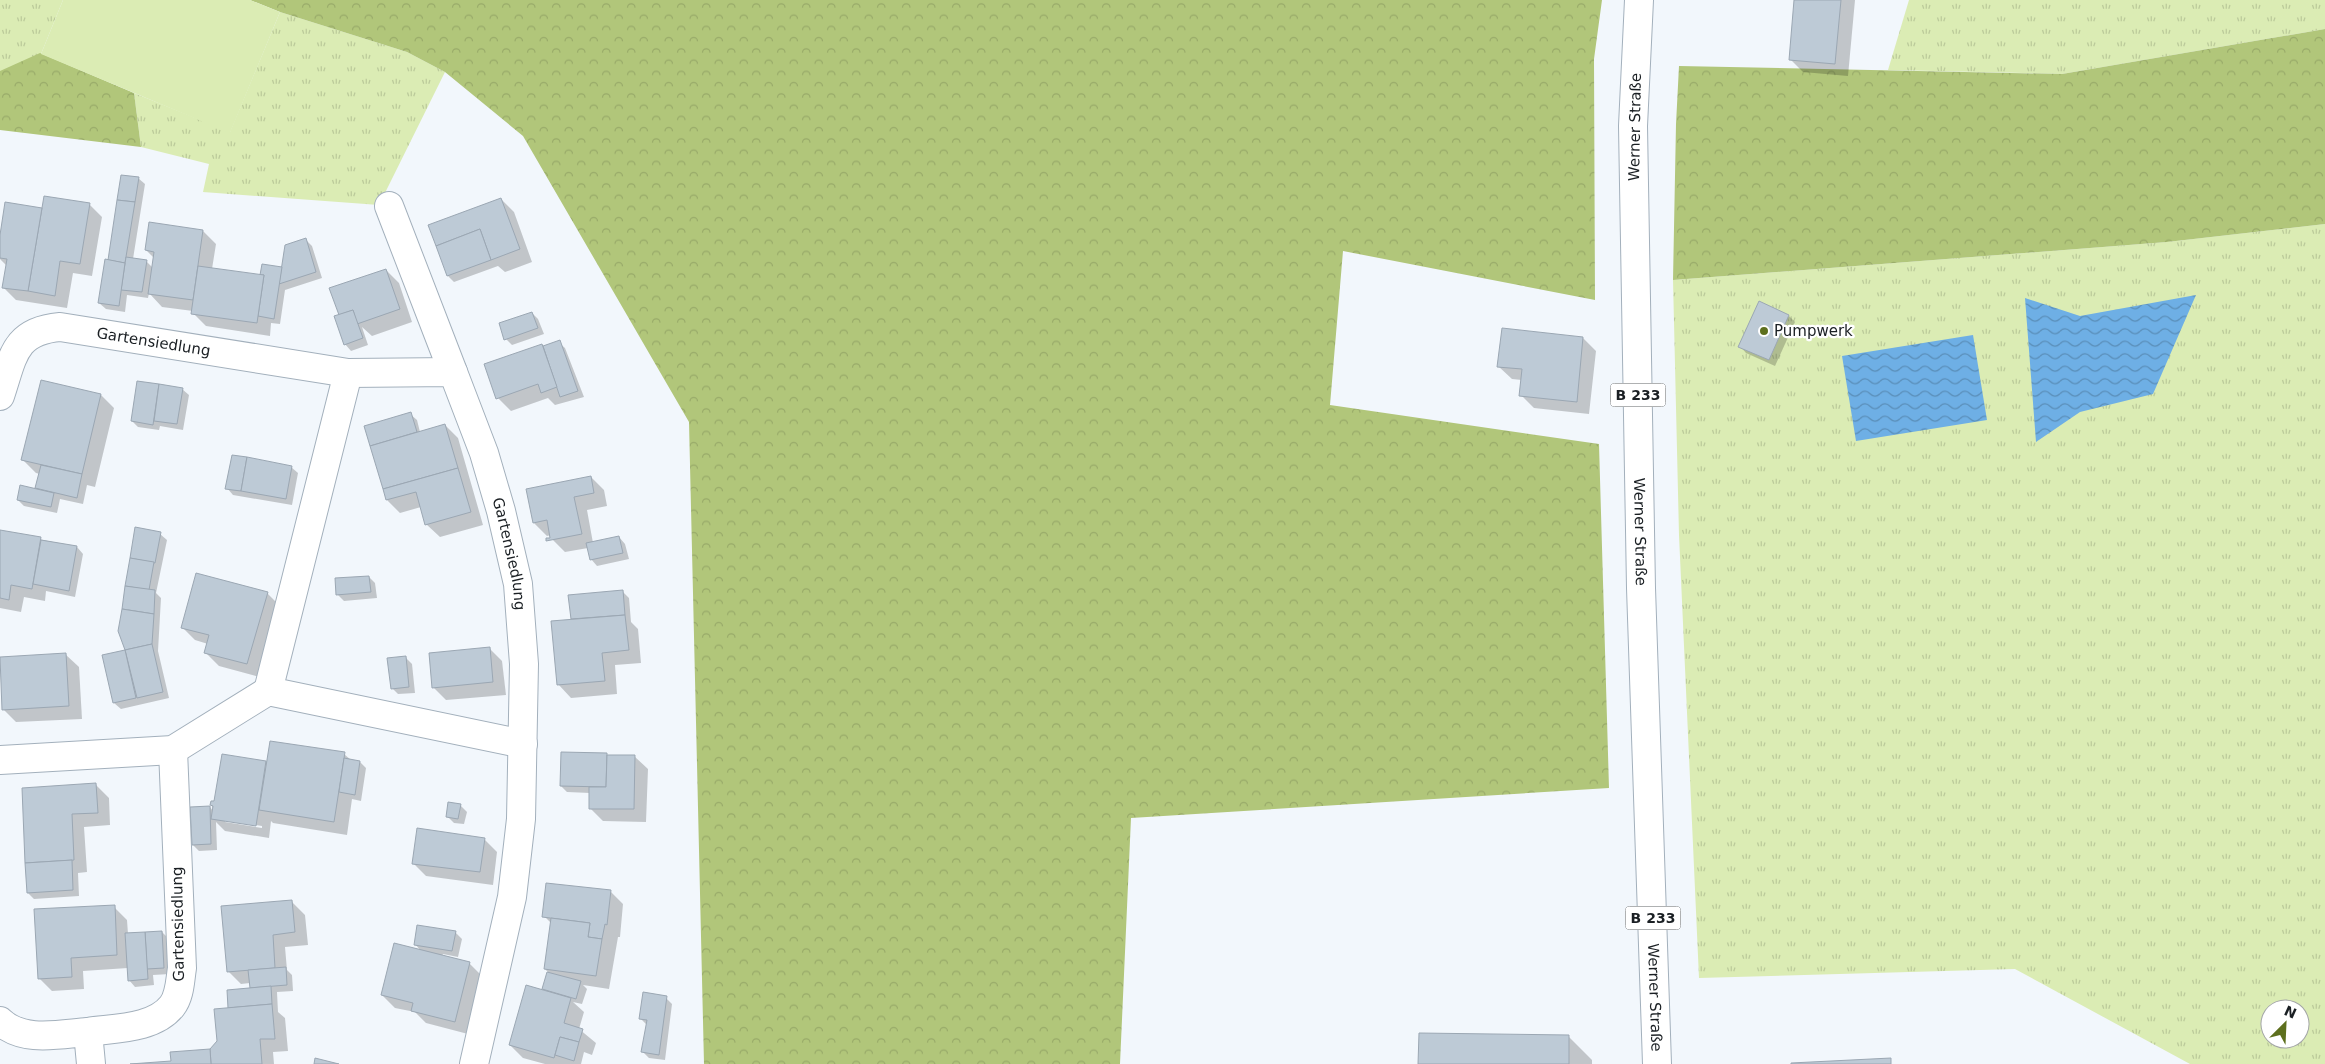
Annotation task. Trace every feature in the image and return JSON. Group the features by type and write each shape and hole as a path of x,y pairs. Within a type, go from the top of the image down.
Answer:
{"street":[{"name":"Werner Straße","path":"1639,0 1633,126 1642,588 1657,1064"},
{"name":"Gartensiedlung","path":"389,206 484,453 518,584 524,664 521,818 512,897 474,1064"},
{"name":"Gartensiedlung","path":"0,396 16,348 27,336 43,328 60,327 348,373 453,372"},
{"path":"268,691 348,373"},
{"path":"0,760 173,750 268,691 523,744"},
{"name":"Gartensiedlung","path":"0,1021 7,1028 22,1033 40,1035 88,1032 146,1023 162,1016 173,1005 179,987 182,968 173,750"},
{"path":"88,1032 91,1064"}],"green space":[{"path":"0,0 63,0 41,54 0,72"},
{"path":"63,0 250,0 280,12 230,133 41,54"},
{"path":"250,0 1602,0 1594,59 1595,300 1343,251 1330,405 1599,444 1609,788 1131,818 1120,1064 704,1064 689,422 523,136 445,72 407,52 280,12"},
{"path":"1909,0 2325,0 2325,29 2062,74 1888,70"},
{"path":"280,12 407,52 445,72 379,205 203,192 209,164 141,147 134,93 230,132"},
{"path":"2325,29 2325,224 2167,242 1673,280 1679,66 2062,74"},
{"path":"40,53 134,93 141,147 0,130 0,71"},
{"path":"2325,224 2325,1064 2190,1064 2015,969 1699,978 1679,535 1673,280 2167,242"}],"water":[{"path":"2196,295 2153,394 2080,412 2036,442 2025,298 2080,316"},
{"path":"1973,335 1987,420 1856,441 1842,356"}],"building":[{"path":"1794,0 1841,0 1835,64 1789,60"},
{"path":"121,175 139,177 135,202 117,200"},
{"path":"44,196 90,203 80,264 60,261 55,296 28,291"},
{"path":"501,198 520,249 491,260 480,229 436,246 428,225"},
{"path":"117,200 135,202 125,263 108,260"},
{"path":"5,202 42,208 28,291 2,288 7,259 0,258 0,235"},
{"path":"149,222 203,230 193,300 148,294 154,252 145,250"},
{"path":"480,229 491,260 447,276 436,246"},
{"path":"306,238 316,272 279,284 285,245"},
{"path":"126,257 147,260 142,292 121,290"},
{"path":"105,259 125,263 119,306 98,303"},
{"path":"262,264 282,267 274,319 258,316 264,275 260,275"},
{"path":"198,266 264,275 257,323 191,314"},
{"path":"386,269 400,309 357,324 353,310 339,315 329,288"},
{"name":"Pumpwerk","path":"1759,301 1789,315 1769,360 1738,347"},
{"path":"353,310 363,338 344,345 334,316"},
{"path":"532,312 538,328 504,340 499,323"},
{"path":"1502,328 1583,337 1577,402 1519,396 1522,369 1497,367"},
{"path":"560,340 578,391 560,397 543,346"},
{"path":"542,344 557,387 541,393 538,384 496,399 484,364"},
{"path":"41,380 101,394 82,474 21,460"},
{"path":"137,381 159,384 153,425 131,421"},
{"path":"159,384 183,388 177,424 154,421"},
{"path":"411,412 417,432 370,446 364,426"},
{"path":"445,424 458,468 383,489 370,446"},
{"path":"232,455 247,457 241,491 225,489"},
{"path":"247,457 292,466 286,499 241,491"},
{"path":"41,465 82,474 77,498 35,488"},
{"path":"458,468 471,512 425,525 416,492 386,500 383,489"},
{"path":"591,476 594,493 574,497 582,534 546,541 546,538 550,538 547,520 533,523 526,489"},
{"path":"20,485 54,493 51,507 17,500"},
{"path":"135,527 161,532 155,563 130,558"},
{"path":"0,530 41,537 32,589 11,585 9,600 0,598"},
{"path":"619,536 623,553 590,560 586,543"},
{"path":"41,540 77,546 69,591 33,584"},
{"path":"130,558 154,562 149,590 125,586"},
{"path":"196,573 268,592 247,664 204,653 209,635 181,628"},
{"path":"369,576 371,592 336,595 335,578"},
{"path":"125,586 155,590 154,614 122,609"},
{"path":"623,590 625,615 571,619 568,595"},
{"path":"122,609 154,614 152,644 125,650 118,631"},
{"path":"625,615 629,650 602,653 605,681 557,685 551,621"},
{"path":"152,644 163,692 137,698 125,650"},
{"path":"490,647 493,682 432,688 429,653"},
{"path":"125,650 136,698 113,703 102,655"},
{"path":"66,653 69,706 2,710 0,657"},
{"path":"406,656 409,687 391,689 387,658"},
{"path":"270,741 345,752 334,822 259,810"},
{"path":"561,752 607,753 606,787 560,786"},
{"path":"222,754 266,761 256,826 211,819 213,806 210,805 211,801 214,801"},
{"path":"607,755 635,755 634,809 589,809 589,787 606,787"},
{"path":"344,758 360,761 355,795 339,792"},
{"path":"96,783 98,813 72,814 74,860 25,863 22,788"},
{"path":"448,802 461,804 458,819 446,817"},
{"path":"210,806 211,844 192,845 190,807"},
{"path":"417,828 485,838 480,872 412,864"},
{"path":"72,860 73,890 27,893 25,863"},
{"path":"546,883 611,890 607,925 605,924 602,939 588,937 590,923 542,917"},
{"path":"292,900 295,932 273,935 275,968 227,972 221,906"},
{"path":"115,905 117,955 71,958 72,977 38,979 34,909"},
{"path":"551,918 590,923 588,937 602,939 596,976 544,969"},
{"path":"417,925 456,931 452,951 414,945"},
{"path":"162,931 164,968 147,969 145,932"},
{"path":"145,932 148,979 128,981 125,933"},
{"path":"394,943 470,962 455,1022 411,1011 413,1003 381,995"},
{"path":"286,967 287,985 250,988 248,970"},
{"path":"547,972 581,981 576,999 542,989"},
{"path":"526,985 571,998 564,1023 583,1029 579,1042 560,1037 554,1058 509,1045"},
{"path":"271,986 272,1004 228,1008 227,990"},
{"path":"643,992 667,996 659,1055 641,1052 647,1020 639,1019"},
{"path":"272,1004 275,1039 260,1039 262,1064 211,1064 210,1049 217,1041 214,1009"},
{"path":"1419,1033 1569,1035 1569,1064 1418,1064"},
{"path":"560,1037 579,1042 574,1061 555,1055"},
{"path":"210,1049 211,1064 130,1064 171,1061 170,1052"},
{"path":"315,1058 339,1064 314,1064"},
{"path":"1891,1058 1891,1064 1791,1064 1791,1063"}],"place":[{"name":"Pumpwerk","path":"1764,331"}]}
